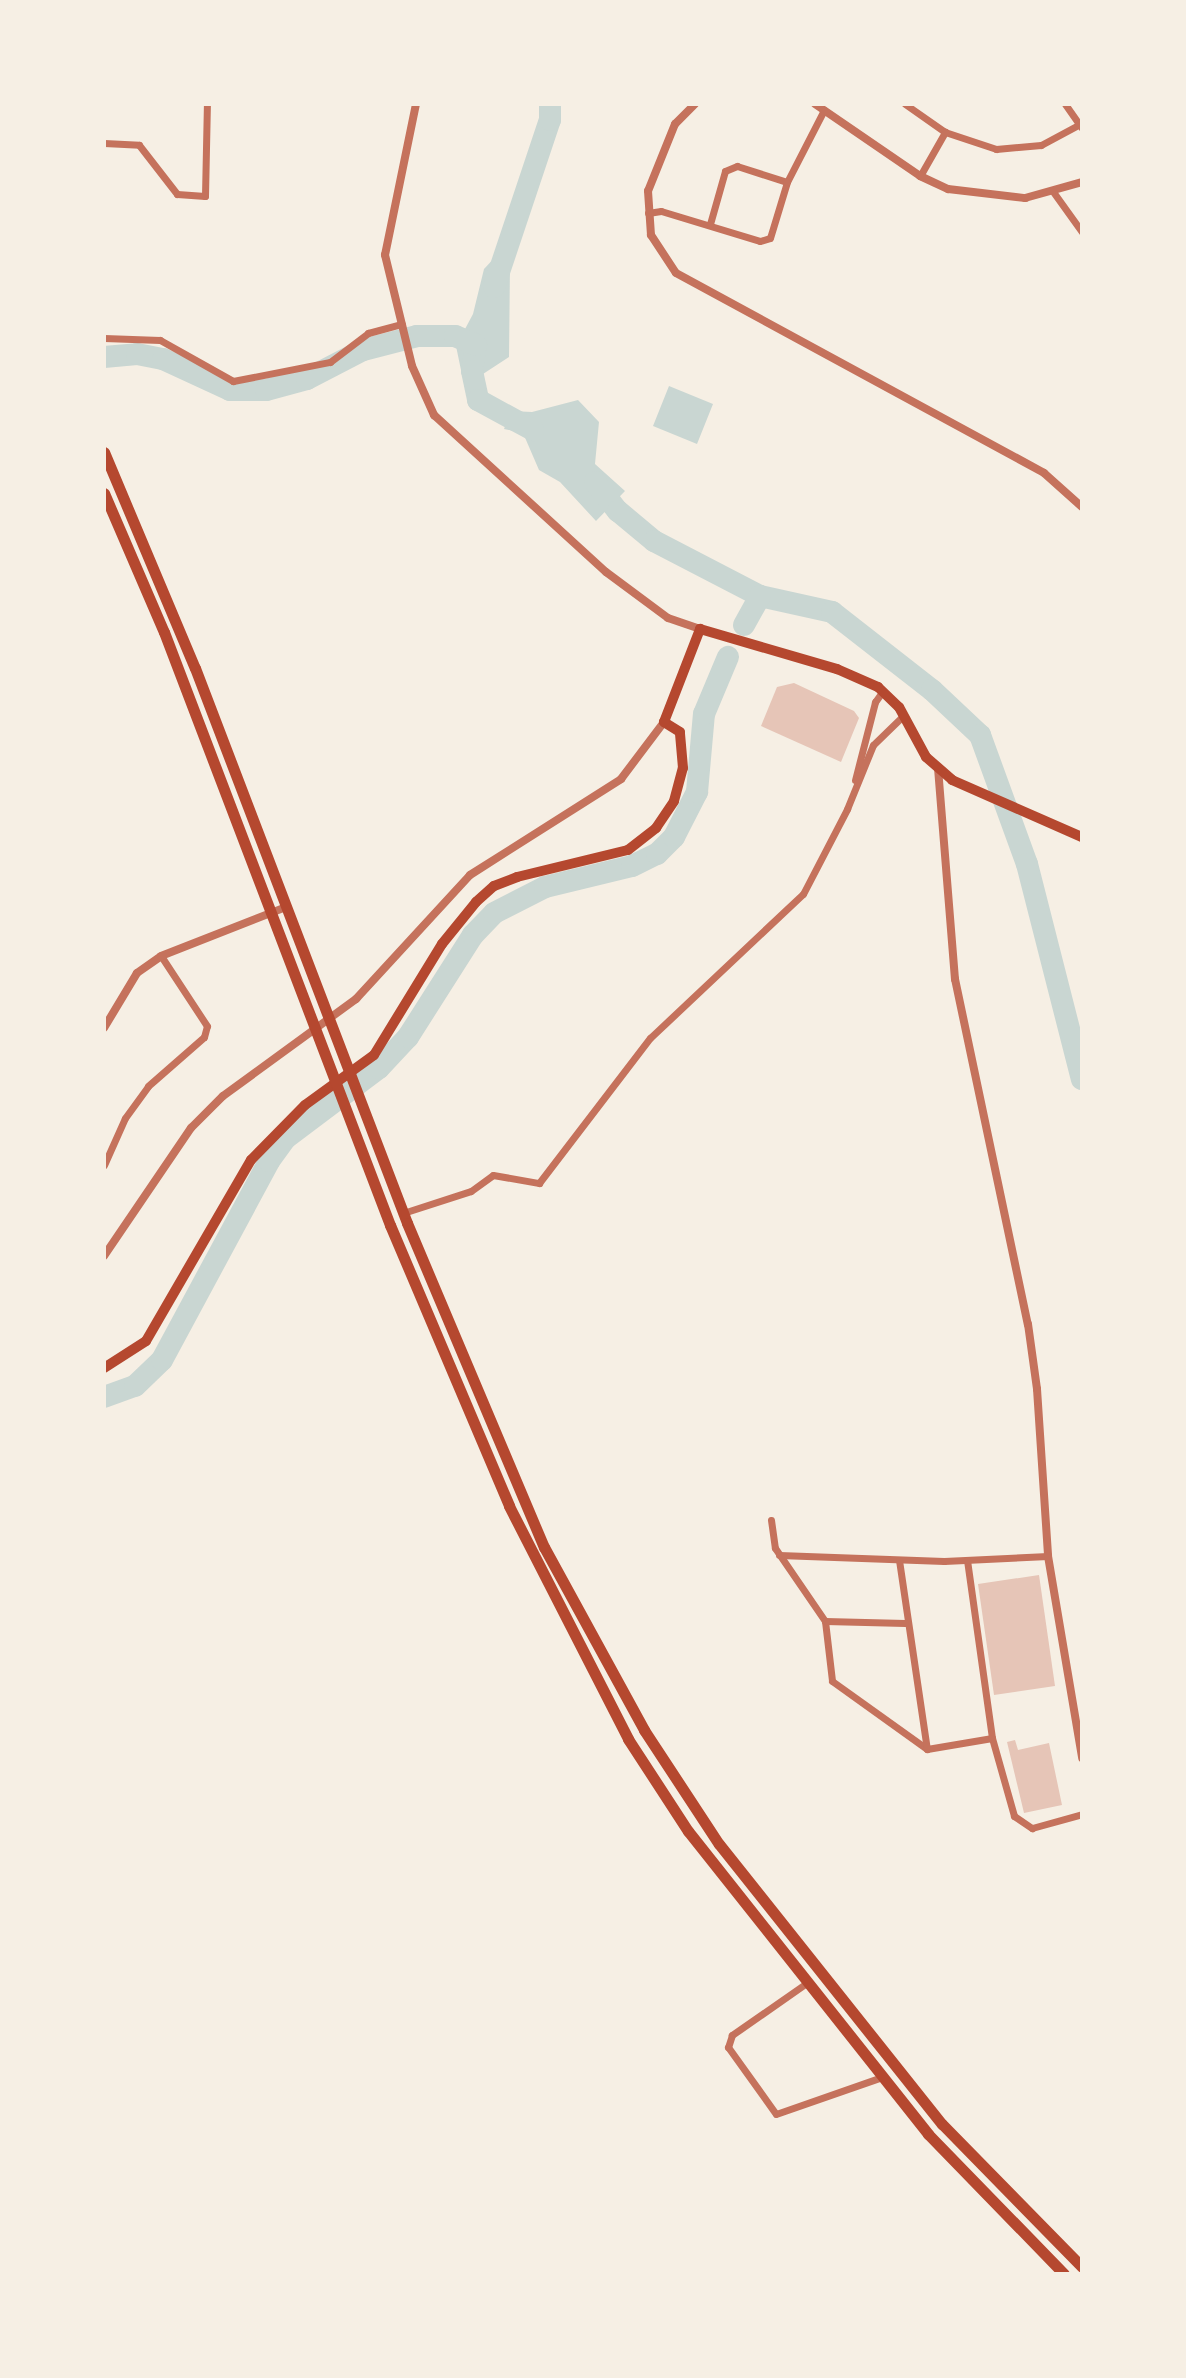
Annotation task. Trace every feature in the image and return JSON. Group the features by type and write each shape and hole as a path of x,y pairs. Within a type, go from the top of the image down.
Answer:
{"main road":[{"path":"104,452 118,479 299,936 405,1218 544,1547 644,1730 719,1844 942,2124 1080,2267"},
{"path":"104,493 164,632 390,1225 509,1506 628,1739 688,1831 882,2077 979,2191 1064,2274"},
{"path":"104,1368 146,1341 251,1160 305,1105 374,1055 442,944 476,902 494,886 517,877 628,850 656,828 674,801 683,768 680,732 664,722 700,629 837,669 882,692 904,715 938,768 952,780 1078,835"}],"street":[{"path":"104,143 139,145 177,194 205,196 207,104"},
{"path":"416,104 385,255 407,347 434,415 606,572 668,618 700,629"},
{"path":"695,104 675,124 658,158 648,213 661,254 697,289 1044,473 1082,507"},
{"path":"815,104 920,176 948,189 1000,199 1054,193 1082,182"},
{"path":"907,105 945,132 996,149 1021,149 1081,125 1065,104"},
{"path":"648,213 661,211 760,241 770,238 787,182 824,110"},
{"path":"920,176 945,132"},
{"path":"710,224 725,171 737,166 787,182"},
{"path":"1054,193 1082,232"},
{"path":"104,338 160,340 233,381 330,362 368,333 403,329"},
{"path":"847,809 875,702 882,692"},
{"path":"405,1218 471,1191 493,1175 539,1183 650,1038 803,894 847,809 873,745 904,715"},
{"path":"104,1256 191,1128 223,1096 356,999 470,875 621,779 664,722"},
{"path":"938,768 955,979 1037,1389 1048,1556 1082,1758"},
{"path":"104,1028 137,973 161,956 286,907"},
{"path":"104,1165 125,1118 148,1086 204,1037 207,1026 161,956"},
{"path":"771,1520 779,1555 825,1621 832,1681 927,1749 992,1738"},
{"path":"779,1555 899,1560 1048,1556"},
{"path":"899,1560 905,1623 927,1749"},
{"path":"967,1560 992,1738 1014,1816 1032,1828 1082,1814"},
{"path":"825,1621 905,1623"},
{"path":"808,1982 732,2035 728,2047 776,2114 882,2077"}],"shaded area":[{"path":"499,253 510,265 509,357 483,374 462,375 456,346 473,314 484,269"},
{"path":"669,386 713,404 697,444 653,426"},
{"path":"578,400 599,422 595,464 625,491 596,521 560,482 539,470 523,433 504,429 511,411 532,412"}],"building":[{"path":"794,683 854,711 859,718 841,762 761,726 777,687"},
{"path":"1039,1575 1055,1686 994,1695 978,1584"},
{"path":"1015,1740 1018,1750 1049,1743 1062,1805 1024,1813 1007,1742"}],"waterway":[{"path":"494,287 550,120 550,104"},
{"path":"104,357 137,354 163,359 230,390 266,390 307,379 363,350 417,336 455,336 476,345"},
{"path":"476,346 472,371 478,400 533,430"},
{"path":"595,482 618,511 654,541 760,596 832,612 932,690 980,735 1027,864 1082,1079"},
{"path":"744,625 760,596"},
{"path":"104,1397 135,1386 162,1360 269,1161 286,1138 379,1068 408,1037 473,935 494,913 545,887 632,866 657,854 674,837 697,792 704,714 728,657"}]}
